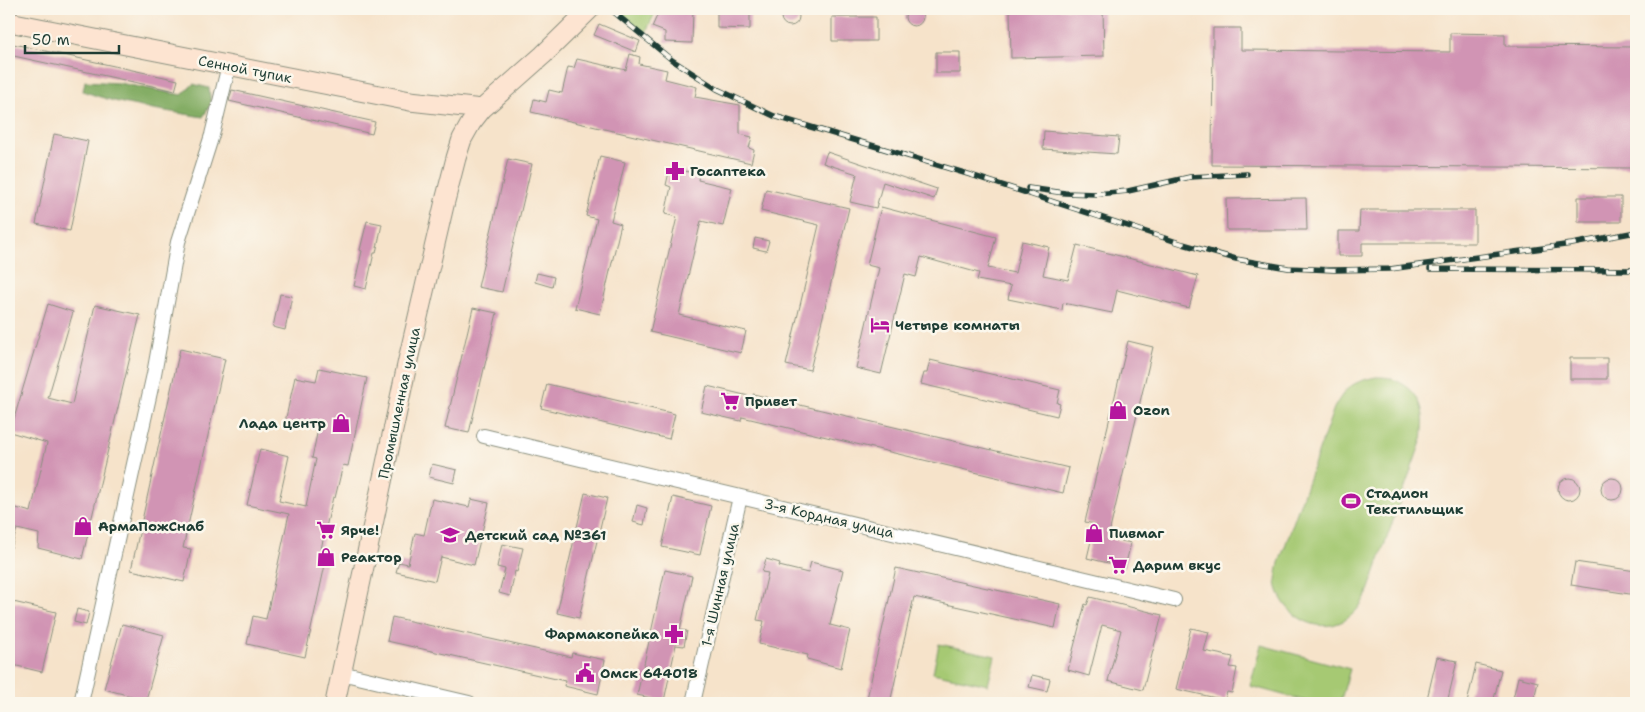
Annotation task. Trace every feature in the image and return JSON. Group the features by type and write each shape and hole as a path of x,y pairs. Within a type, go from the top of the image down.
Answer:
{"main road":[{"name":"Промышленная улица","path":"335,703 408,360 445,201 462,139 482,110 590,9"},
{"name":"Сенной тупик","path":"9,22 410,101 482,110"}],"street":[{"path":"81,703 154,374 178,242 212,135 228,66"},
{"name":"3-я Кордная улица","path":"484,436 1174,600"},
{"name":"1-я Шинная улица","path":"693,703 740,497"},
{"path":"340,673 469,703"}],"green space":[{"path":"616,9 657,9 645,34"},
{"path":"85,81 119,83 182,95 193,84 209,88 211,104 203,117 142,107 83,91"},
{"name":"Стадион Текстильщик","path":"1376,377 1395,380 1411,390 1420,404 1422,412 1422,439 1363,602 1349,617 1334,625 1311,624 1292,612 1284,603 1276,582 1279,563 1334,408 1350,386"},
{"path":"939,644 995,656 988,685 933,673"},
{"path":"1261,645 1350,669 1340,703 1313,703 1250,686"}],"building":[{"path":"790,8 796,11 799,17 796,23 790,26 784,23 781,17 784,11"},
{"path":"914,8 920,11 923,17 920,23 914,26 908,23 905,17 908,11"},
{"path":"660,9 693,9 692,43 665,42 665,32 652,27"},
{"path":"717,9 750,9 750,29 717,28"},
{"path":"1010,9 1103,9 1104,56 1011,58"},
{"path":"832,17 876,17 876,41 832,41"},
{"path":"599,24 640,41 636,52 594,35"},
{"path":"1213,28 1241,28 1241,50 1450,52 1450,33 1505,34 1505,46 1636,47 1636,168 1212,165"},
{"path":"9,43 178,80 175,91 9,55"},
{"path":"936,52 960,52 960,73 936,73"},
{"path":"630,54 640,57 639,64 667,70 665,79 697,87 695,97 740,105 740,134 752,137 749,148 754,150 751,163 531,112 534,99 546,102 549,90 562,93 568,67 574,68 577,59 626,70"},
{"path":"232,90 375,122 372,134 229,101"},
{"path":"1044,131 1119,137 1117,154 1043,149"},
{"path":"54,134 88,141 70,231 36,224"},
{"path":"827,152 937,189 934,199 883,182 876,208 850,202 857,174 823,163"},
{"path":"600,156 625,162 611,221 621,224 600,314 575,308 597,219 586,216"},
{"path":"508,159 532,164 502,292 478,287"},
{"path":"670,168 699,174 698,180 732,188 723,226 701,221 679,315 746,331 741,353 650,332 677,217 665,214 671,187 666,185"},
{"path":"766,189 849,208 810,370 786,365 819,225 761,211"},
{"path":"1578,197 1621,197 1621,222 1578,222"},
{"path":"1306,198 1307,230 1227,230 1226,199"},
{"path":"881,207 996,237 988,268 1015,273 1022,241 1049,247 1043,275 1068,280 1077,245 1198,276 1189,308 1117,290 1112,313 1063,303 1062,310 1008,299 1011,286 977,280 979,273 921,257 916,277 905,274 881,374 856,368 879,268 867,265"},
{"path":"1360,210 1475,210 1475,243 1362,243 1362,256 1338,256 1338,231 1359,231"},
{"path":"367,221 382,224 366,289 354,286"},
{"path":"755,238 769,241 766,251 753,248"},
{"path":"537,273 554,277 552,287 535,282"},
{"path":"280,294 292,296 285,330 273,327"},
{"path":"48,304 73,312 48,398 72,404 95,305 140,315 82,559 38,548 39,534 17,529 11,548 9,547 9,506 31,512 47,443 10,432"},
{"path":"473,308 497,313 469,433 445,428"},
{"path":"1128,341 1153,347 1108,538 1131,543 1125,567 1087,558 1095,524 1085,522"},
{"path":"180,349 225,359 183,548 191,549 184,582 131,570"},
{"path":"1570,358 1607,358 1607,379 1570,379"},
{"path":"930,360 1060,390 1057,403 1060,404 1057,416 921,384 924,373 927,373"},
{"path":"319,368 367,378 348,466 343,465 335,498 333,497 321,549 328,551 305,657 247,644 253,616 266,619 289,514 247,505 260,449 289,456 279,501 306,507 316,459 312,458 318,429 285,422 295,377 316,381"},
{"path":"547,384 675,414 669,439 541,408"},
{"path":"707,386 753,397 753,394 1069,468 1063,493 742,417 741,421 701,412"},
{"path":"432,464 457,470 454,483 429,477"},
{"path":"1569,478 1577,481 1580,489 1577,497 1569,500 1561,497 1558,489 1561,481"},
{"path":"1612,478 1620,481 1623,489 1620,497 1612,500 1604,497 1601,489 1604,481"},
{"path":"585,493 607,498 579,618 557,613"},
{"path":"673,497 711,506 700,555 662,547"},
{"name":"Детский сад №361","path":"432,499 469,507 471,499 489,503 474,565 441,557 435,581 396,572 399,562 408,564 415,533 424,535"},
{"path":"637,505 647,508 644,525 633,522"},
{"path":"502,544 523,548 517,572 515,571 510,596 499,593 505,569 497,567"},
{"path":"766,559 780,563 779,566 808,573 811,562 843,570 830,625 850,630 841,668 807,659 808,655 759,644 764,621 757,620 768,573 762,572"},
{"path":"1575,562 1636,571 1636,595 1571,585"},
{"path":"896,568 1060,604 1055,628 914,597 890,703 866,703"},
{"path":"665,570 692,576 680,630 687,631 684,646 676,645 664,701 637,695"},
{"path":"1090,597 1162,615 1143,690 1108,681 1121,630 1102,625 1089,676 1068,670 1085,604 1087,605"},
{"path":"9,601 56,612 42,672 9,664"},
{"path":"77,609 89,612 86,625 74,622"},
{"path":"392,617 571,657 572,653 605,660 598,694 564,686 565,681 387,641"},
{"path":"122,624 164,635 146,700 104,689"},
{"path":"1191,628 1209,632 1204,651 1233,657 1230,667 1237,668 1232,693 1227,692 1225,700 1176,689"},
{"path":"1437,657 1457,661 1447,703 1426,703"},
{"path":"1476,664 1501,670 1493,703 1467,703"},
{"path":"1032,675 1050,679 1047,691 1029,687"},
{"path":"1518,677 1538,682 1533,703 1512,703"}],"railway":[{"path":"610,9 672,60 717,89 774,116 971,175 1183,244 1236,259 1288,268 1334,270 1390,269 1572,244 1636,232"},
{"path":"1028,188 1065,193 1097,194 1128,191 1190,177 1247,174"},
{"path":"1430,269 1636,270"}],"place":[{"name":"Госаптека","path":"675,171"},
{"name":"Четыре комнаты","path":"880,325"},
{"name":"Привет","path":"730,401"},
{"name":"Ozon","path":"1118,410"},
{"name":"Лада центр","path":"341,423"},
{"name":"Стадион Текстильщик","path":"1351,501"},
{"name":"АрмаПожСнаб","path":"83,526"},
{"name":"Ярче!","path":"326,530"},
{"name":"Пивмаг","path":"1094,533"},
{"name":"Детский сад №361","path":"450,535"},
{"name":"Реактор","path":"326,557"},
{"name":"Дарим вкус","path":"1118,565"},
{"name":"Фармакопейка","path":"674,634"},
{"name":"Омск 644018","path":"585,673"}]}
